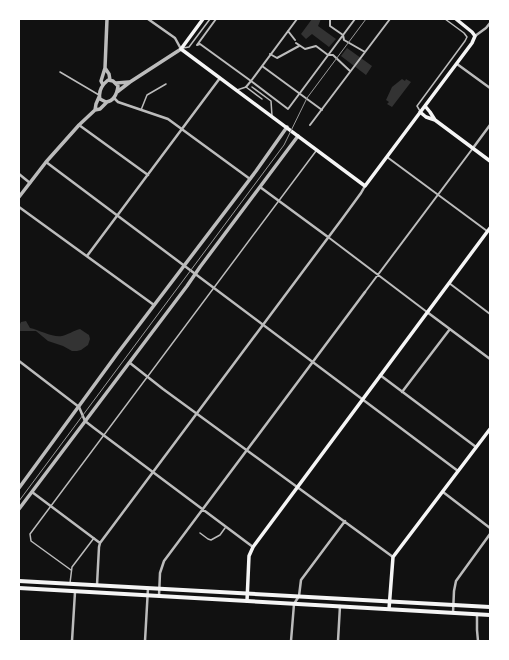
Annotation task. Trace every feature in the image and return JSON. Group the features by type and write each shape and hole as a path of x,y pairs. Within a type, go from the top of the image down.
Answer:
{"main road":[{"path":"203,19 181,48 365,186 472,43 475,36 456,19"},
{"path":"424,106 430,112 434,120"},
{"path":"420,112 426,117 434,120 490,161"},
{"path":"246,601 249,556 253,547 489,230"},
{"path":"389,609 393,557 490,429"},
{"path":"19,580 490,607"},
{"path":"19,588 490,615"}],"street":[{"path":"103,85 101,81 105,68 107,19"},
{"path":"117,92 181,48 175,38 148,19"},
{"path":"216,19 197,45 200,44 288,109 355,19"},
{"path":"246,87 297,19"},
{"path":"330,19 330,26 343,35 344,40 364,52"},
{"path":"310,125 390,19"},
{"path":"475,36 490,23"},
{"path":"288,31 295,42 305,50 316,46 328,55 333,55 351,71"},
{"path":"270,54 277,58 299,46"},
{"path":"456,63 490,88"},
{"path":"262,66 322,110"},
{"path":"105,68 109,74 110,80"},
{"path":"87,256 220,77"},
{"path":"110,80 116,83 130,82"},
{"path":"95,110 103,85 106,81 110,80"},
{"path":"19,197 46,162 80,125 95,110 100,109 114,98 118,86 116,83"},
{"path":"99,96 103,101 108,102"},
{"path":"114,98 118,102 168,119 250,179"},
{"path":"80,125 148,175"},
{"path":"159,596 160,573 164,561 490,125"},
{"path":"19,488 20,483 250,179 286,127"},
{"path":"19,509 130,363 195,273 298,136"},
{"path":"387,157 489,230"},
{"path":"46,162 458,471"},
{"path":"19,174 30,183"},
{"path":"97,585 100,543 328,238 365,186"},
{"path":"260,187 490,359"},
{"path":"19,207 154,305"},
{"path":"449,283 490,314"},
{"path":"402,392 450,329"},
{"path":"19,361 79,406 85,421 253,547"},
{"path":"130,363 393,557"},
{"path":"380,375 476,447"},
{"path":"32,492 100,543"},
{"path":"443,492 490,528"},
{"path":"291,641 294,604 299,596 302,580 345,521"},
{"path":"453,612 456,581 490,534"},
{"path":"145,641 148,588"},
{"path":"72,641 74,592"},
{"path":"338,641 340,606"},
{"path":"478,614 478,641"}],"lane":[{"path":"181,48 189,47 210,19"},
{"path":"420,112 417,106 467,37 445,19"},
{"path":"60,72 99,96"},
{"path":"141,110 147,95 166,84"},
{"path":"237,90 246,87 262,99"},
{"path":"252,87 271,102 272,116"},
{"path":"71,570 31,541 30,534 317,150"},
{"path":"200,533 208,539 215,539 226,527"},
{"path":"70,583 71,570 94,538"}],"shaded area":[{"path":"312,19 321,19 318,26 336,39 329,47 312,34 306,39 301,34"},
{"path":"347,48 372,66 366,75 341,56"},
{"path":"402,79 405,81 406,79 411,82 392,107 387,104 389,102 386,100 392,87"},
{"path":"26,321 30,328 55,336 64,335 80,329 89,335 90,339 88,345 81,350 72,351 48,341 36,331 19,331 21,322"}],"tram line":[{"path":"19,501 284,145 307,98 366,19"}]}
